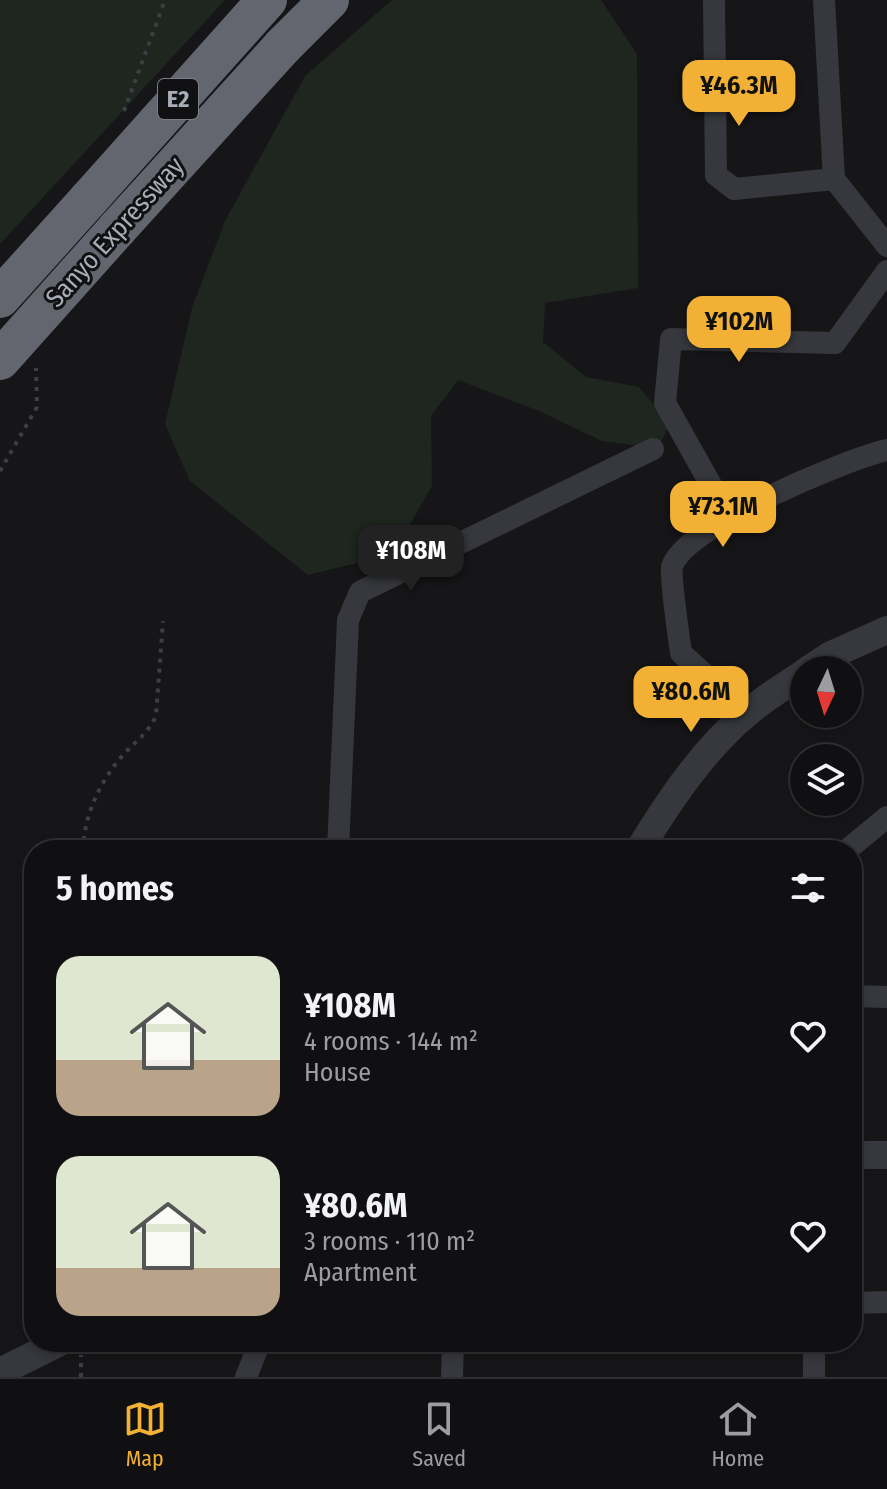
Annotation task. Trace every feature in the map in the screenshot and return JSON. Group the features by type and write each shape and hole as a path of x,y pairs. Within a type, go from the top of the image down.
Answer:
{"highway":[{"name":"Sanyo Expressway","path":"0,298 267,0"},
{"name":"Sanyo Expressway","path":"0,360 283,46 329,0"}],"street":[{"path":"714,0 716,175 734,189 834,179"},
{"path":"824,0 834,179 887,246"},
{"path":"729,517 665,403 671,339 835,343 887,271"},
{"path":"338,840 348,620 360,592 653,449"},
{"path":"747,713 681,653 672,567 684,549 729,517 814,476 887,450"},
{"path":"830,656 887,630"},
{"path":"646,840 708,753 747,713 790,683"},
{"path":"859,840 887,817"},
{"path":"862,996 887,997"},
{"path":"862,1155 887,1155"},
{"path":"862,1303 887,1302"},
{"path":"0,1372 58,1352"},
{"path":"246,1377 256,1352"},
{"path":"452,1377 453,1352"},
{"path":"814,1352 814,1377"}],"path":[{"path":"85,840 89,816 101,785 122,755 151,728 156,716 163,621"},
{"path":"72,1352 81,1377"}],"shaded area":[{"path":"0,0 225,0 0,244"},
{"path":"392,0 601,0 637,54 638,288 545,303 543,342 586,377 639,387 670,424 658,448 602,441 539,411 458,380 431,416 432,486 393,554 308,575 190,481 165,424 192,308 225,221 305,76"}]}
